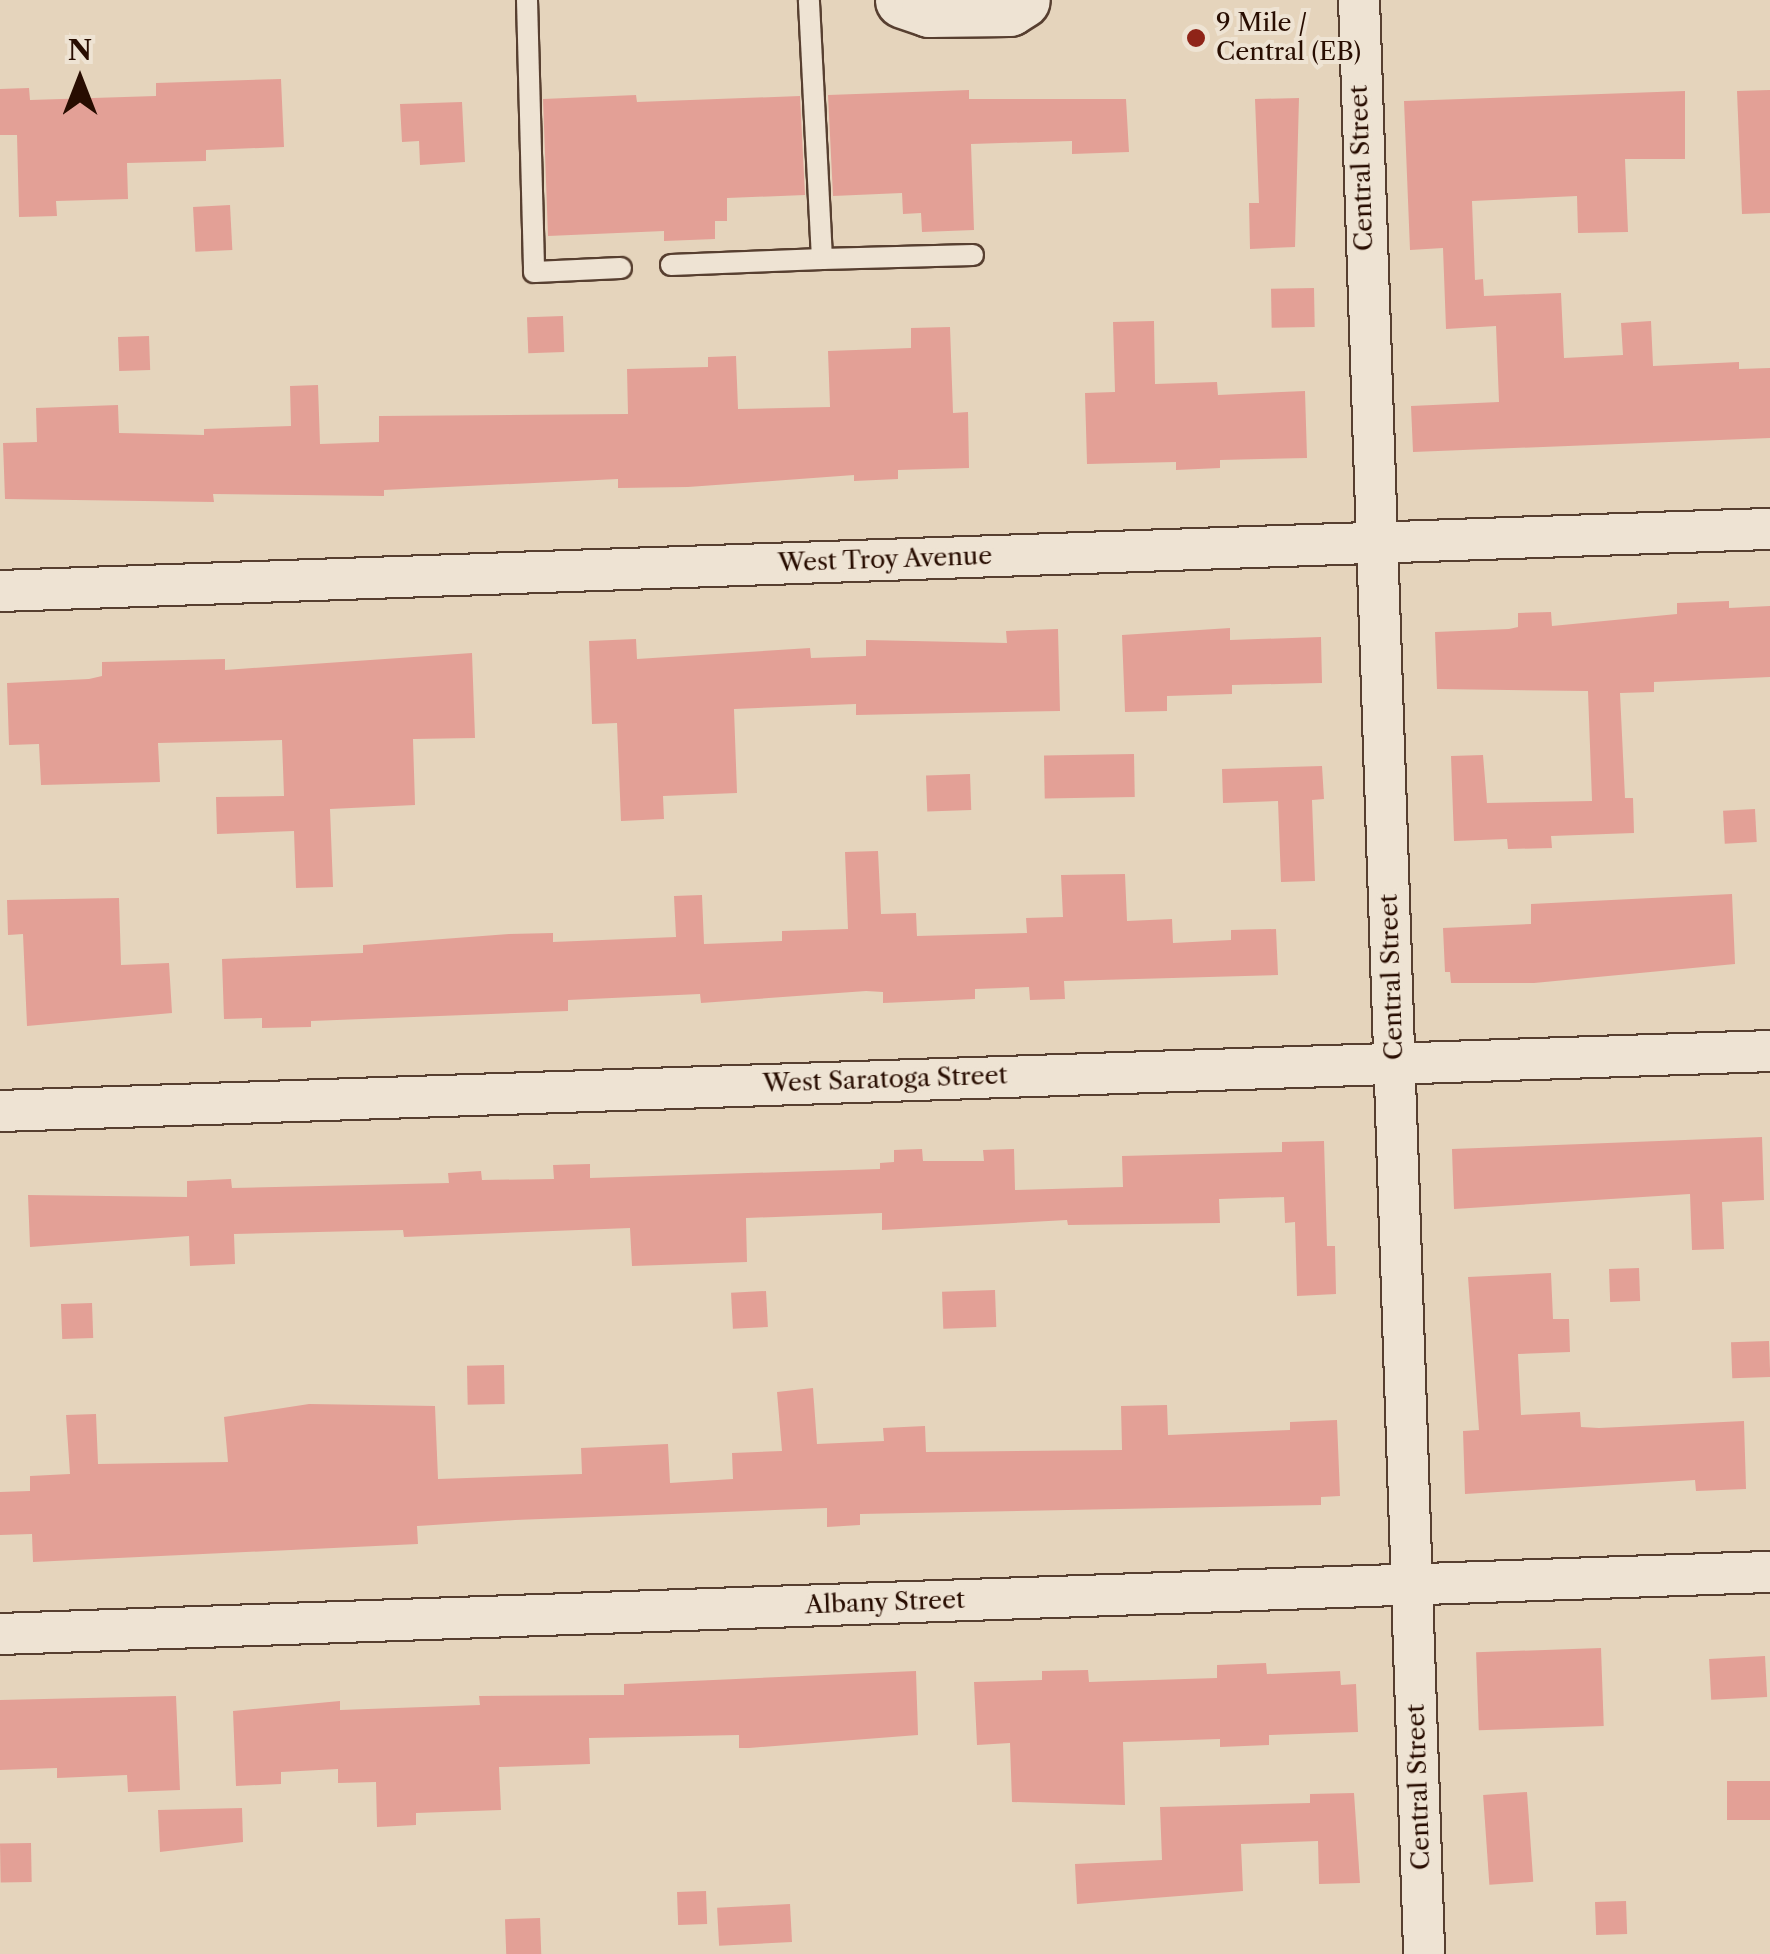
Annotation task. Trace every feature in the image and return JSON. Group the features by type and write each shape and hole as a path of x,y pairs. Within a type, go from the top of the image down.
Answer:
{"main road":[{"path":"903,0 928,9 1009,8 1022,0"}],"street":[{"name":"Central Street","path":"1358,0 1424,1954"},
{"name":"West Troy Avenue","path":"0,590 1770,529"},
{"name":"West Saratoga Street","path":"0,1111 1770,1051"},
{"name":"Albany Street","path":"0,1634 1770,1572"}],"lane":[{"path":"527,0 534,272 621,268"},
{"path":"809,0 822,259"},
{"path":"671,264 972,255"}],"building":[{"path":"281,79 284,147 206,150 206,161 127,163 128,199 56,201 57,216 19,217 17,135 0,135 0,89 29,88 30,100 156,96 156,83"},
{"path":"969,90 969,99 1126,99 1129,152 1072,154 1072,141 971,144 974,230 922,232 921,213 903,214 902,193 833,196 828,95"},
{"path":"1770,90 1770,213 1742,214 1737,91"},
{"path":"1685,91 1685,159 1625,159 1628,232 1578,233 1577,196 1472,201 1475,280 1483,279 1484,296 1561,293 1564,358 1623,355 1621,323 1651,321 1653,366 1739,362 1739,369 1770,368 1770,438 1413,452 1411,406 1499,402 1496,326 1446,329 1443,248 1410,250 1404,101"},
{"path":"636,95 637,102 800,96 805,195 727,198 727,221 715,221 715,239 664,241 664,231 548,236 543,99"},
{"path":"1299,98 1295,247 1250,249 1249,203 1259,203 1255,99"},
{"path":"462,102 465,162 420,165 419,141 402,142 400,104"},
{"path":"230,205 232,250 195,252 193,207"},
{"path":"1314,288 1315,327 1272,328 1271,289"},
{"path":"563,316 564,352 528,353 527,317"},
{"path":"1154,321 1155,384 1217,382 1218,395 1305,391 1307,458 1220,460 1220,468 1176,470 1176,462 1087,464 1085,393 1115,392 1113,322"},
{"path":"950,327 953,413 968,412 969,468 898,470 898,479 854,481 854,475 688,487 618,488 618,479 384,490 384,496 213,494 214,502 5,499 3,443 37,442 36,408 118,405 119,433 204,435 204,429 291,426 290,386 318,385 320,444 379,442 379,416 628,414 627,369 708,367 708,357 736,356 738,409 830,407 828,351 911,348 911,328"},
{"path":"149,336 150,370 119,371 118,337"},
{"path":"1729,601 1729,608 1770,606 1770,677 1654,682 1654,692 1620,693 1625,798 1633,798 1634,833 1551,836 1552,848 1508,849 1507,839 1454,841 1451,756 1483,755 1487,803 1592,801 1588,691 1437,689 1435,632 1518,627 1518,613 1551,612 1552,626 1677,614 1677,603"},
{"path":"1230,628 1230,640 1321,637 1322,683 1232,685 1232,694 1167,696 1167,711 1125,712 1122,635"},
{"path":"1058,629 1060,711 856,715 856,704 734,709 737,793 663,796 664,819 621,821 617,723 592,724 589,641 636,639 637,659 810,648 811,658 866,656 866,640 1007,643 1006,631"},
{"path":"472,653 475,738 413,739 415,805 330,809 333,887 296,888 294,831 217,834 216,797 284,796 282,740 158,743 160,782 41,785 39,744 9,745 7,683 89,679 102,676 102,662 225,659 225,670"},
{"path":"1134,754 1135,797 1045,799 1044,756"},
{"path":"1322,766 1324,799 1312,800 1315,881 1281,882 1278,801 1223,803 1222,769"},
{"path":"970,774 971,810 927,812 926,776"},
{"path":"1755,809 1757,842 1725,844 1723,811"},
{"path":"878,851 881,914 916,913 917,936 1027,933 1026,918 1063,917 1061,875 1125,874 1127,921 1172,919 1173,943 1231,940 1231,930 1276,929 1278,975 1064,981 1065,999 1030,1000 1029,987 975,989 975,999 883,1003 883,992 866,991 701,1003 700,994 568,1000 568,1011 311,1021 311,1027 262,1028 262,1018 224,1019 222,959 363,953 363,945 509,934 553,933 553,942 676,937 674,896 702,895 704,944 782,941 782,931 848,929 845,852"},
{"path":"1732,894 1735,964 1534,983 1451,983 1450,972 1445,972 1443,928 1531,924 1531,904"},
{"path":"119,898 121,965 169,963 172,1013 27,1026 23,934 8,935 7,900"},
{"path":"1762,1137 1764,1200 1722,1202 1724,1249 1692,1250 1690,1194 1454,1209 1452,1149"},
{"path":"1324,1141 1327,1246 1335,1246 1336,1294 1297,1296 1295,1222 1285,1223 1284,1197 1219,1199 1220,1223 1068,1225 1067,1220 882,1230 882,1213 746,1218 747,1262 632,1266 630,1228 404,1237 403,1230 234,1234 235,1264 190,1266 189,1236 30,1247 28,1195 187,1197 187,1181 231,1179 232,1188 449,1183 448,1173 481,1171 482,1180 554,1179 553,1165 590,1164 590,1178 880,1169 880,1163 894,1162 894,1150 922,1149 923,1161 984,1161 983,1150 1014,1149 1015,1190 1123,1187 1122,1156 1282,1152 1282,1142"},
{"path":"1639,1268 1640,1301 1610,1302 1609,1269"},
{"path":"1551,1273 1553,1319 1569,1319 1570,1352 1518,1354 1521,1415 1580,1412 1581,1427 1599,1428 1744,1421 1746,1489 1696,1491 1695,1480 1465,1494 1463,1431 1479,1430 1468,1277"},
{"path":"995,1290 996,1327 943,1329 942,1292"},
{"path":"766,1291 768,1327 733,1329 731,1293"},
{"path":"92,1303 93,1338 62,1339 61,1304"},
{"path":"1769,1341 1770,1377 1732,1378 1731,1342"},
{"path":"504,1365 505,1404 468,1405 467,1366"},
{"path":"813,1388 817,1444 884,1441 883,1428 925,1426 926,1452 1122,1450 1121,1406 1167,1405 1168,1435 1290,1430 1290,1422 1337,1420 1340,1496 1321,1497 1321,1505 860,1514 860,1525 827,1527 827,1508 515,1520 417,1526 418,1544 33,1562 32,1534 0,1535 0,1492 30,1491 30,1476 70,1474 66,1415 96,1414 98,1464 228,1462 224,1417 309,1404 435,1406 438,1479 582,1474 581,1448 668,1444 670,1483 733,1479 732,1453 782,1451 777,1392"},
{"path":"1601,1648 1604,1726 1479,1730 1476,1652"},
{"path":"1765,1656 1767,1697 1711,1700 1709,1659"},
{"path":"1266,1663 1267,1674 1340,1671 1341,1685 1356,1684 1358,1732 1269,1735 1269,1745 1220,1747 1220,1739 1123,1742 1125,1805 1012,1802 1010,1743 977,1745 974,1682 1042,1680 1042,1671 1088,1670 1089,1682 1217,1678 1217,1665"},
{"path":"916,1671 918,1735 749,1748 739,1748 739,1735 589,1738 590,1764 499,1767 501,1810 416,1813 416,1825 377,1827 376,1782 338,1783 338,1769 281,1772 281,1784 236,1786 233,1711 340,1701 340,1710 480,1705 479,1696 624,1695 624,1684"},
{"path":"176,1696 180,1790 128,1792 127,1775 57,1778 57,1768 0,1770 0,1700"},
{"path":"1727,1781 1770,1781 1770,1820 1727,1820"},
{"path":"1527,1792 1533,1882 1489,1885 1483,1795"},
{"path":"1354,1793 1360,1883 1319,1884 1318,1841 1241,1844 1243,1891 1077,1904 1075,1864 1162,1860 1160,1807 1310,1803 1310,1794"},
{"path":"242,1808 243,1842 160,1852 158,1810"},
{"path":"31,1843 32,1882 1,1883 0,1844"},
{"path":"706,1891 707,1924 678,1925 677,1892"},
{"path":"1626,1901 1627,1934 1596,1935 1595,1902"},
{"path":"790,1904 792,1942 719,1946 717,1908"},
{"path":"540,1918 541,1954 506,1954 505,1919"}],"place":[{"name":"9 Mile / Central (EB)","path":"1196,38"}]}
